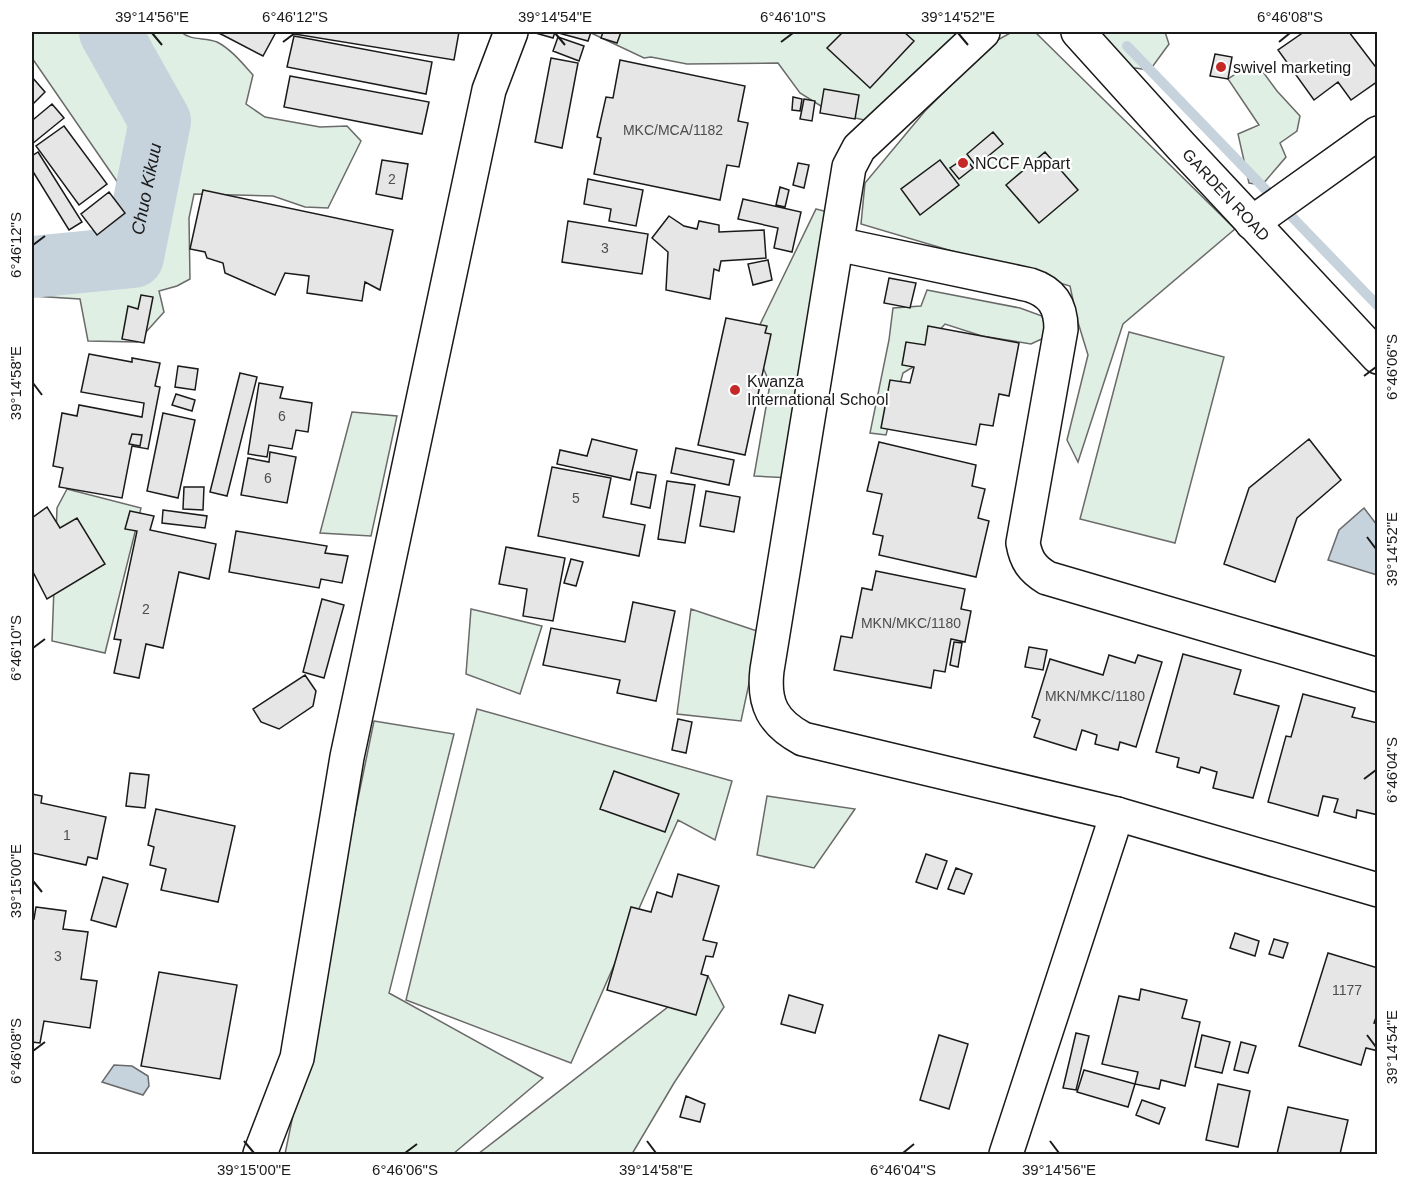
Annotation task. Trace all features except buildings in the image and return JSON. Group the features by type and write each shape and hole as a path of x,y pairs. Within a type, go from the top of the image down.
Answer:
{"street":[{"path":"260,1155 297,1058 346,757 489,90 511,32"},
{"path":"983,32 859,148 849,167 767,670 765,687 769,704 776,718 788,730 803,738 1117,814 1377,890"},
{"name":"GARDEN ROAD","path":"1078,32 1377,357"},
{"path":"1252,223 1377,133"},
{"path":"837,244 1030,285 1042,289 1058,306 1061,329 1023,543 1029,564 1037,572 1047,578 1377,675"},
{"path":"1006,1155 1117,814"}],"green space":[{"path":"32,32 181,32 189,37 217,42 232,53 253,75 246,104 265,117 320,127 347,126 361,141 328,208 305,207 273,196 194,194 189,218 190,279 177,286 159,291 164,312 137,342 88,341 80,299 32,296 32,238 95,245 119,224 125,193 32,58"},
{"path":"589,32 993,32 994,42 1012,32 1035,32 1235,229 1123,324 1078,462 1067,440 1088,355 1070,286 861,224 865,183 925,111 962,74 883,124 832,113 800,93 778,63 687,64 651,57 644,58"},
{"path":"1090,32 1165,32 1169,44 1150,70 1119,66"},
{"path":"1255,61 1277,91 1300,116 1297,131 1280,143 1286,157 1262,185 1249,183 1238,134 1259,125 1228,79"},
{"path":"816,209 832,213 791,478 754,476 770,384 752,341"},
{"path":"927,290 1020,308 1042,316 1048,336 1031,344 982,336 945,324 930,341 918,364 903,373 886,435 870,433 889,340 893,308 921,306"},
{"path":"1129,332 1224,357 1175,543 1080,519"},
{"path":"352,412 397,416 371,536 320,533"},
{"path":"67,489 141,508 105,653 52,641 57,508"},
{"path":"471,609 542,626 520,694 466,674"},
{"path":"691,609 760,632 741,721 677,714"},
{"path":"477,709 732,781 715,840 678,820 571,1063 406,1000"},
{"path":"374,721 454,734 389,993 543,1078 453,1154 285,1154"},
{"path":"767,796 855,809 814,868 757,855"},
{"path":"708,976 724,1007 674,1083 632,1154 478,1154"}],"shaded area":[{"path":"1364,508 1377,525 1377,575 1328,560 1339,530"},
{"path":"114,1065 132,1066 148,1076 149,1086 143,1095 102,1082"}],"waterway":[{"name":"Chuo Kikuu","path":"32,267 133,257 160,121 110,32"},
{"path":"1127,46 1378,306"}],"place":[{"name":"swivel marketing","path":"1221,67"},
{"name":"NCCF Appart","path":"963,163"},
{"name":"Kwanza International School","path":"735,390"}]}
